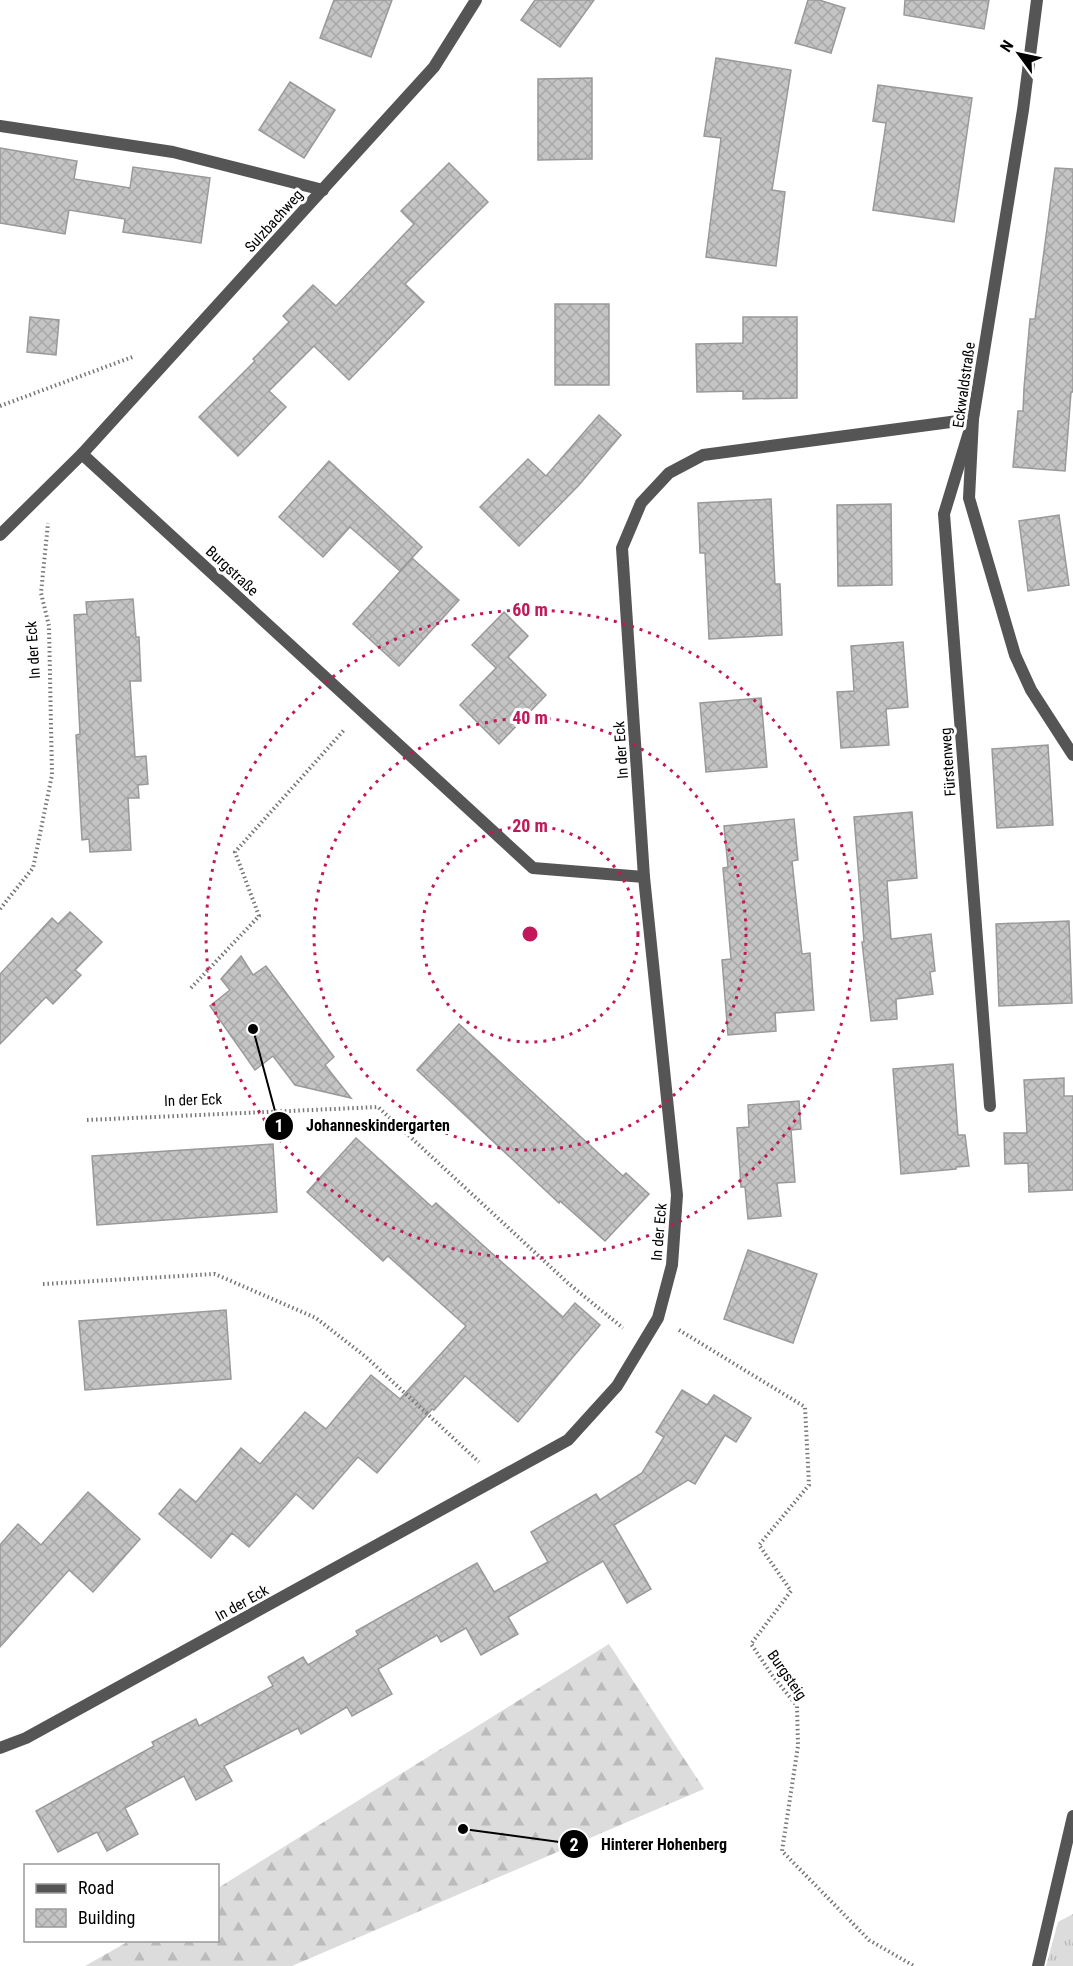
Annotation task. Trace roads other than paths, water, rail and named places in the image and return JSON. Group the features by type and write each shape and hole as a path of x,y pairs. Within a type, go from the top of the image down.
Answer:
{"street":[{"name":"Sulzbachweg","path":"82,454 434,67 476,0"},
{"name":"Eckwaldstraße","path":"1037,0 1023,110 973,419 969,498 1015,655 1031,690 1073,755"},
{"path":"0,126 173,152 323,190"},
{"name":"In der Eck","path":"0,1748 26,1738 568,1440 617,1386 658,1318 672,1265 677,1196 644,877 622,548 641,503 669,473 703,455 973,419"},
{"name":"Fürstenweg","path":"973,419 944,514 990,1106"},
{"path":"0,535 82,454"},
{"name":"Burgstraße","path":"82,454 533,868 644,877"},
{"path":"1038,1966 1073,1816"}],"place":[{"name":"Johanneskindergarten","path":"253,1029"},
{"name":"Hinterer Hohenberg","path":"463,1829"}]}
